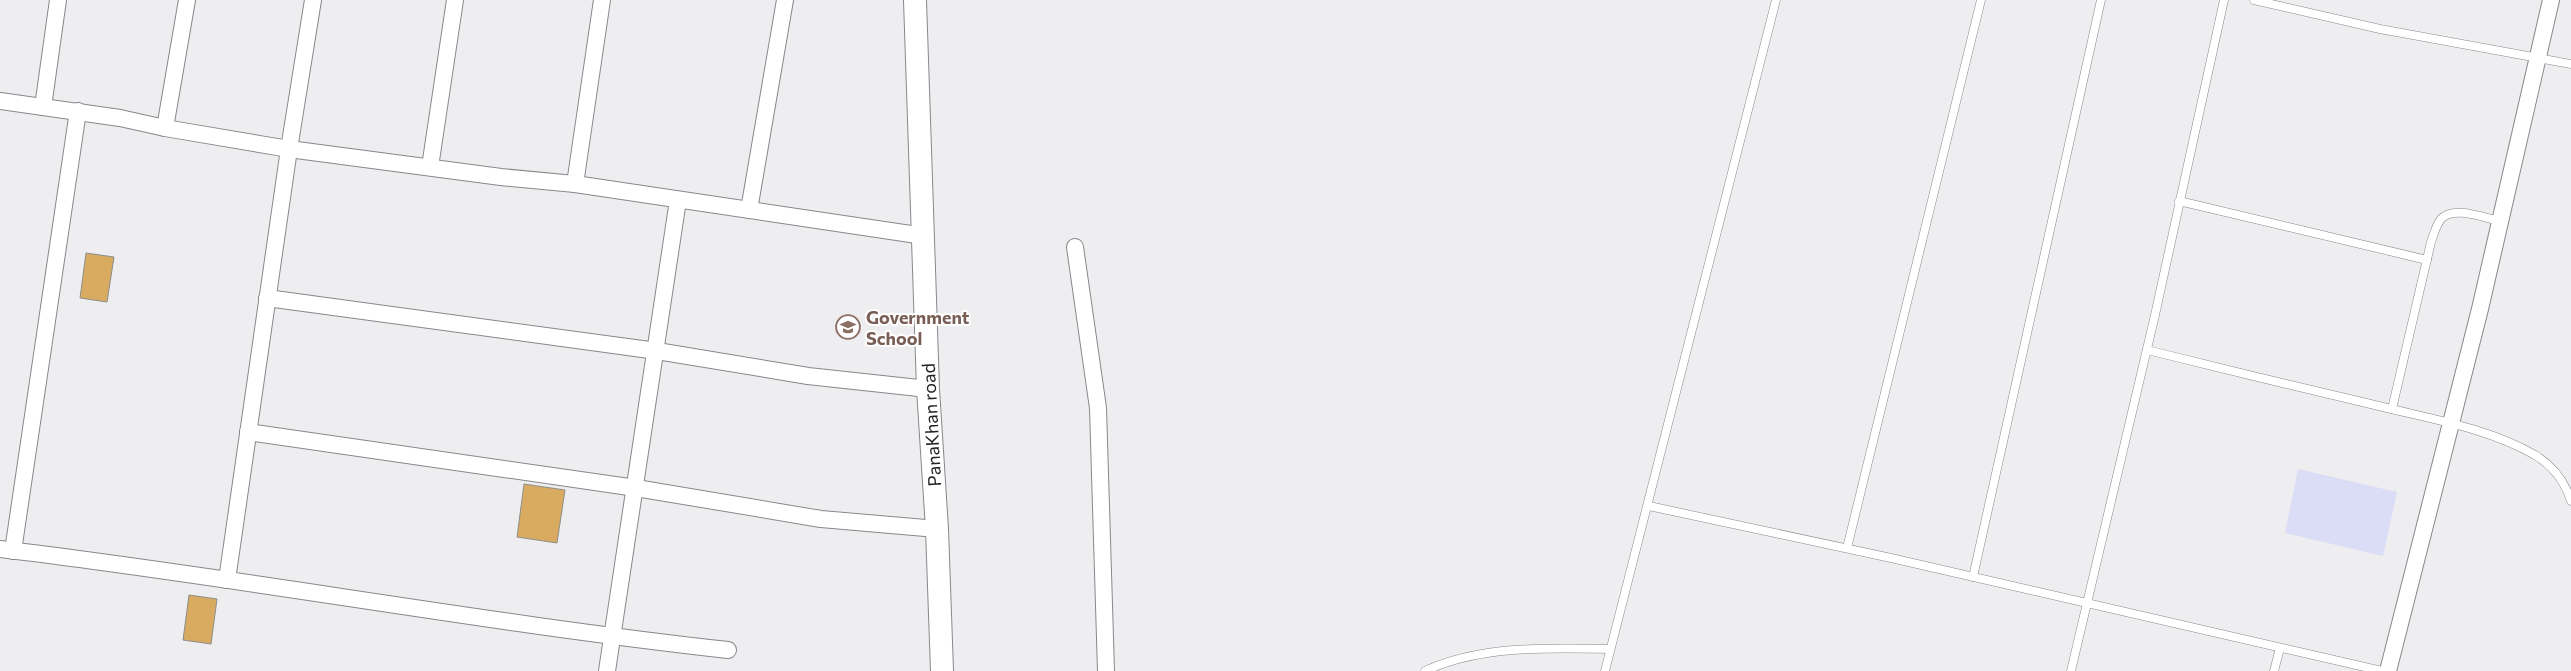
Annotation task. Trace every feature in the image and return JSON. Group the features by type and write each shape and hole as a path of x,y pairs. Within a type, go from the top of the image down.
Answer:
{"street":[{"path":"43,107 58,0"},
{"path":"165,128 187,0"},
{"path":"227,580 289,149 313,0"},
{"path":"430,166 456,0"},
{"path":"575,184 602,0"},
{"path":"749,210 785,0"},
{"name":"PanaKhan road","path":"915,0 928,389 937,529 942,671"},
{"path":"2388,671 2451,424 2500,221 2550,0"},
{"path":"0,101 78,111 289,149 430,166 500,177 575,184 924,236"},
{"path":"78,111 6,550 227,580 342,599 612,637 728,650"},
{"path":"607,671 678,200"},
{"path":"1076,246 1098,408 1106,671"},
{"path":"267,298 656,352 808,376 928,389"},
{"path":"248,432 636,488 821,519 937,529"}],"lane":[{"path":"1605,671 1649,506 1776,0"},
{"path":"1847,548 1981,0"},
{"path":"1973,577 2101,0"},
{"path":"2071,671 2147,350 2224,0"},
{"path":"2254,0 2380,29 2571,64"},
{"path":"2179,201 2427,260"},
{"path":"2392,410 2427,260 2439,221 2455,212 2500,221"},
{"path":"2147,350 2451,424 2513,444 2536,456 2557,472 2567,488 2571,501"},
{"path":"1649,506 1847,548 2382,671"},
{"path":"1425,671 1498,653 1549,648 1610,649"},
{"path":"2274,671 2280,648"}],"shaded area":[{"path":"2298,469 2397,492 2383,556 2285,533"}],"building":[{"path":"86,253 114,257 107,302 80,298"},
{"path":"524,484 565,490 557,543 517,537"},
{"path":"189,595 217,599 211,644 183,640"}],"place":[{"name":"Government School","path":"848,327"}]}
